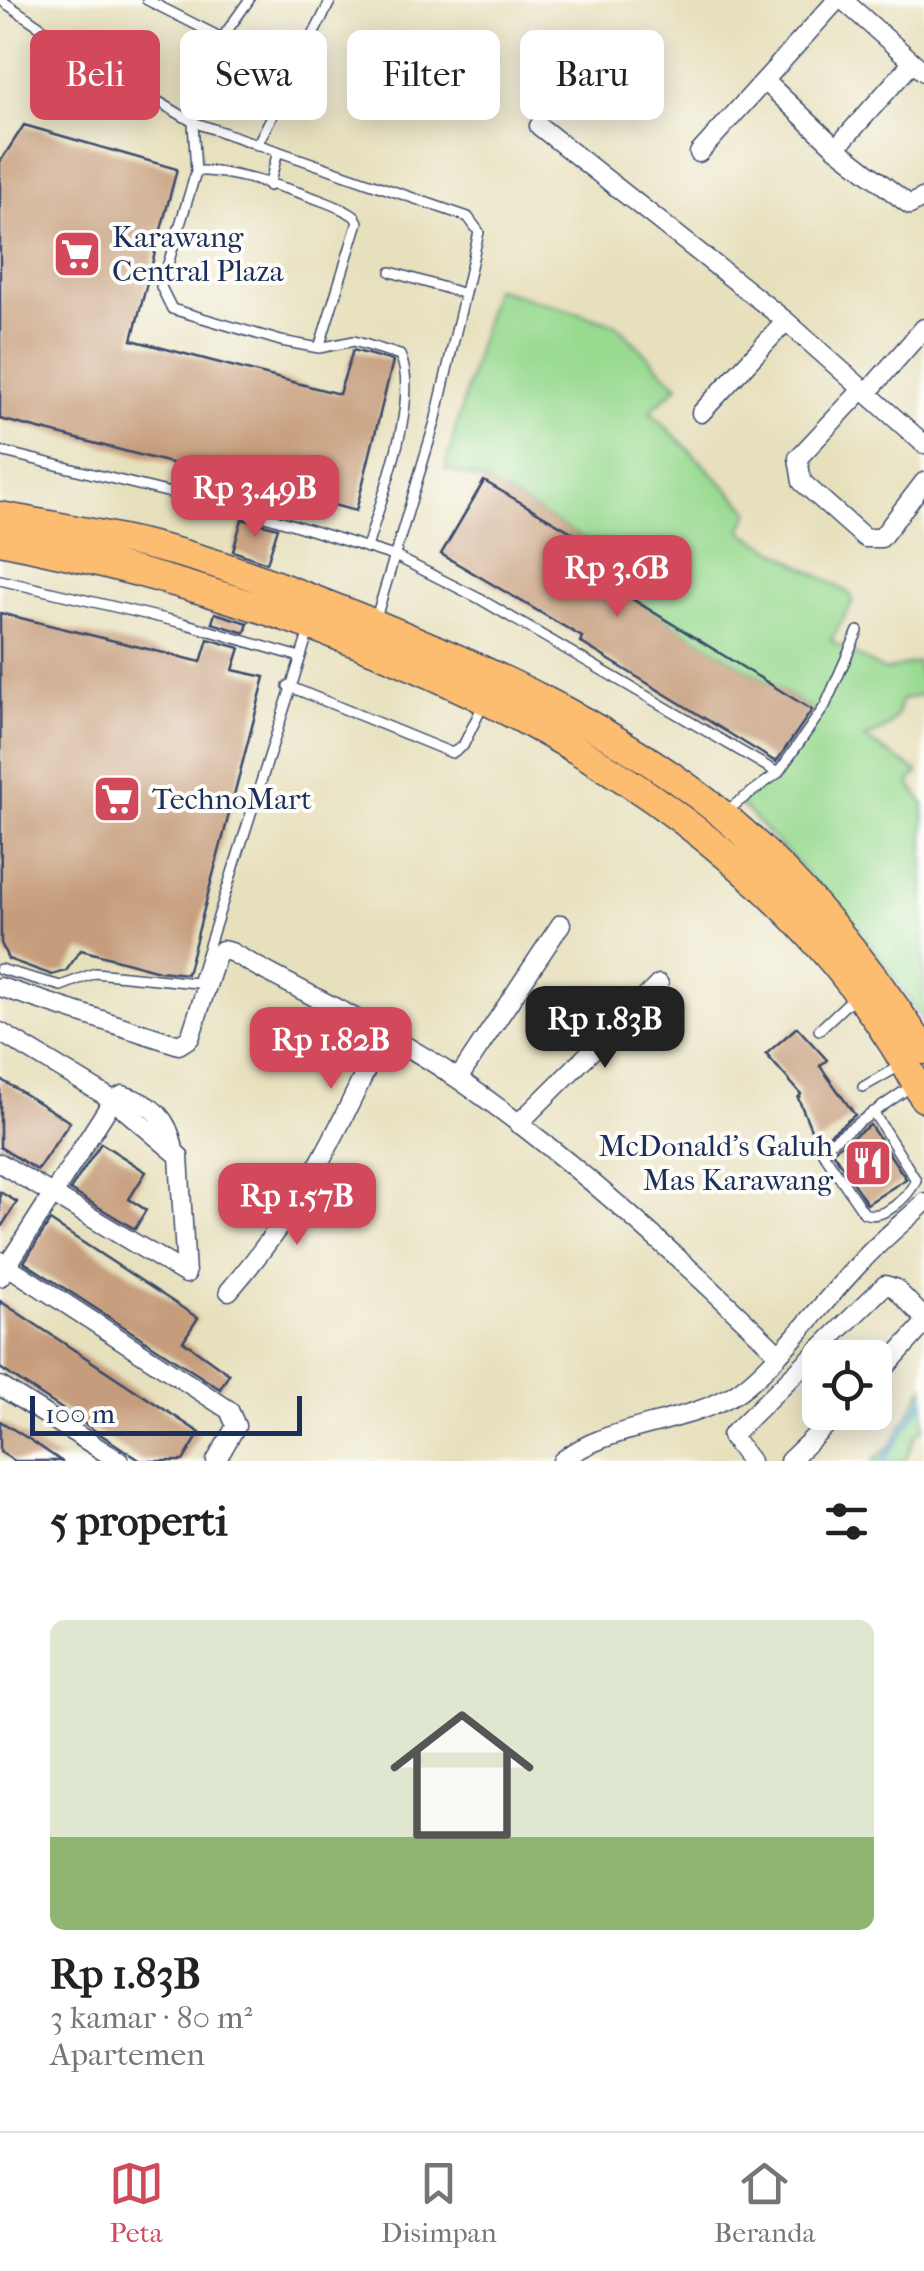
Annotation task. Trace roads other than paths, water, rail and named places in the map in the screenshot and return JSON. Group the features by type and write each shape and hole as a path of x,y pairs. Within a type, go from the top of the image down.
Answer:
{"main road":[{"path":"0,516 205,561 374,624 547,702 722,814 848,940 917,1074"},
{"path":"0,540 131,568 310,626 484,702 562,744 704,836 815,941 917,1074"}],"street":[{"path":"700,153 840,0 918,67 836,148"},
{"path":"766,82 836,148 910,204 924,198"},
{"path":"538,126 786,321 924,444"},
{"path":"701,413 786,321"},
{"path":"924,328 798,458 796,471 802,482 866,538 873,539 881,538 924,482"},
{"path":"458,1079 561,924"},
{"path":"0,988 179,1045 190,1038 222,950 384,1033 458,1079 518,1124 713,1289 777,1352"},
{"path":"518,1124 659,984"},
{"path":"0,1032 113,1100 179,1156 186,1274 0,1164"},
{"path":"229,1291 280,1231 318,1170 384,1033"},
{"path":"113,1100 2,1268 229,1410 236,1426 216,1461"},
{"path":"562,1461 572,1452 617,1436 684,1419 737,1393 863,1259 924,1203"},
{"path":"750,1461 730,1436 885,1285 896,1288 924,1321 892,1359"},
{"path":"0,1386 119,1461"},
{"path":"790,1461 822,1430"}],"lane":[{"path":"1,0 95,64 192,122 468,217 479,232 397,557 374,624"},
{"path":"147,0 222,38 248,0"},
{"path":"257,145 331,0"},
{"path":"192,122 196,172 162,287 172,309 319,348 354,342 374,344 400,355 408,372 399,432 367,548"},
{"path":"269,186 278,151"},
{"path":"196,172 204,169 269,186 352,213 358,222 319,348"},
{"path":"392,272 465,294"},
{"path":"1,453 272,518 397,557 480,599 778,773"},
{"path":"0,580 218,632 300,657"},
{"path":"0,970 61,986 95,973 197,983 310,626"},
{"path":"722,814 778,773 826,706 858,631"},
{"path":"288,686 452,753 463,746 484,702"},
{"path":"819,1030 857,994"},
{"path":"863,1087 917,1074"},
{"path":"873,1112 916,1180 883,1214 872,1216 853,1198 822,1151 917,1074"}],"waterway":[{"path":"883,1461 924,1399"}],"place":[{"name":"Karawang Central Plaza","path":"77,254"},
{"name":"TechnoMart","path":"117,799"},
{"name":"McDonald's Galuh Mas Karawang","path":"868,1163"}]}
